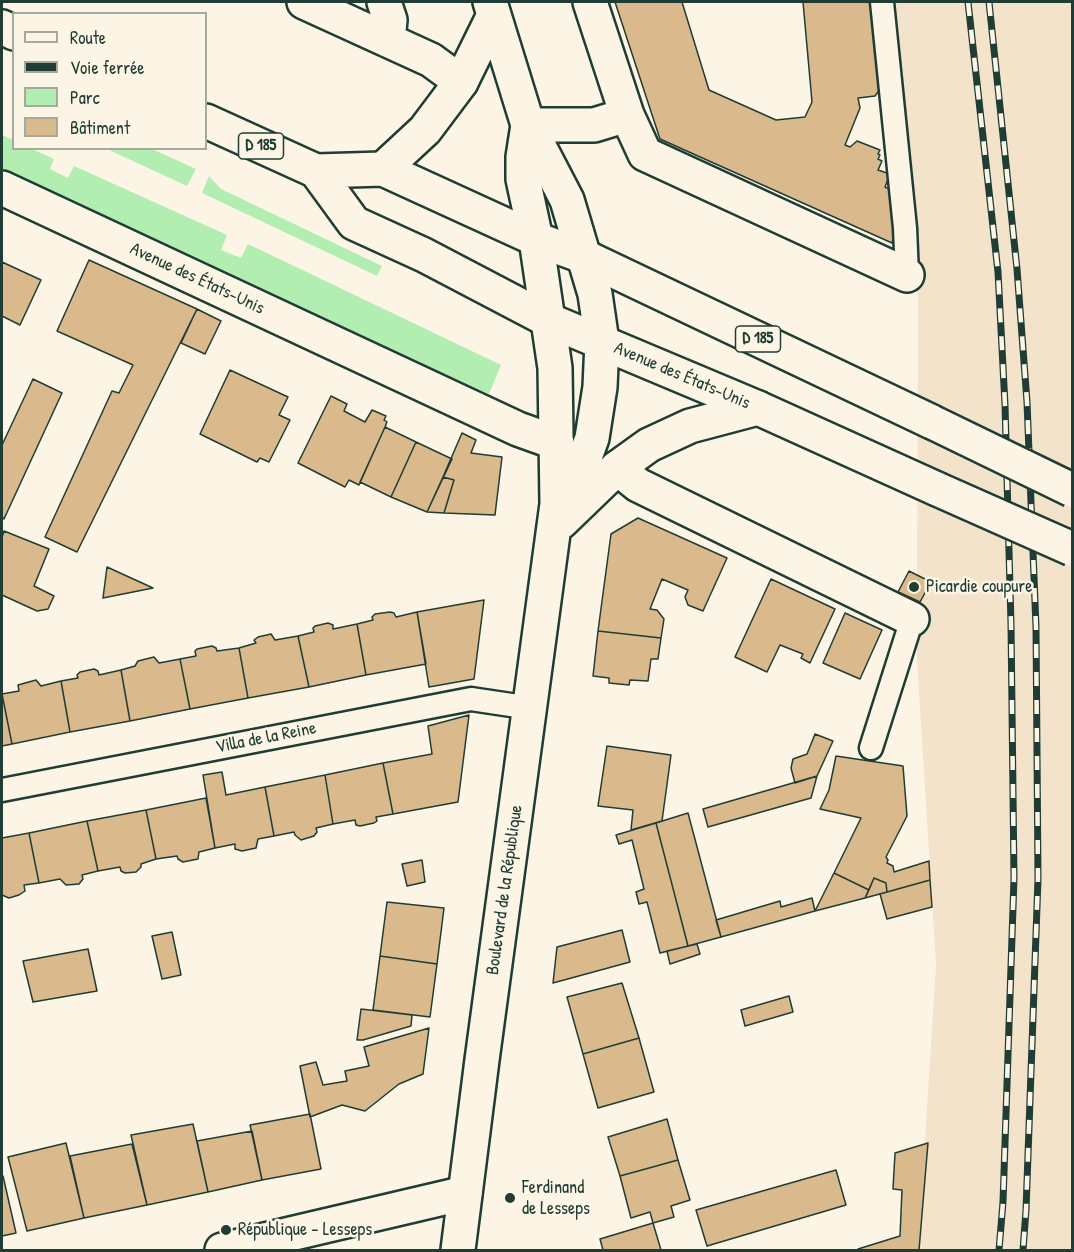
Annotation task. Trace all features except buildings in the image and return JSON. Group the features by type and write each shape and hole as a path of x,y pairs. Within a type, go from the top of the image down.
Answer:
{"main road":[{"path":"304,2 432,60 461,82"},
{"path":"384,2 390,20 388,40"},
{"path":"590,2 627,115 645,154 907,275"},
{"path":"383,169 425,130 461,82 492,8"},
{"name":"Boulevard de la République","path":"492,8 528,125 567,200 595,294 602,342 600,387 592,438 583,463 555,517"},
{"path":"528,125 594,125 627,115"},
{"name":"Avenue des États-Unis","path":"207,121 316,171 383,169 536,239 585,257 1072,490"},
{"name":"Boulevard de la République","path":"458,1251 555,517 557,443 555,368 536,239 523,178 523,157 528,125"},
{"name":"Avenue des États-Unis","path":"316,171 354,223 424,255 546,319 758,408 1072,549"},
{"name":"Avenue des États-Unis","path":"2,188 507,424 557,443"},
{"path":"555,517 650,445 690,426 758,408"},
{"path":"617,468 638,485 912,619"},
{"path":"222,1251 465,1193"}],"lane":[{"path":"882,2 905,228 907,275"},
{"path":"871,748 912,619"},
{"name":"Villa de la Reine","path":"2,790 471,699 531,708"}],"shaded area":[{"path":"891,2 1072,2 1072,1250 918,1250 936,966 917,659 918,250"}],"green space":[{"path":"2,135 12,140 12,150 34,150 54,159 50,169 68,178 74,166 227,235 221,250 241,258 248,244 501,365 489,394 2,174"},
{"path":"109,150 154,150 196,169 187,186"},
{"path":"209,176 221,189 382,266 377,276 202,193"}],"railway":[{"path":"968,2 998,272 1005,405 1011,624 1014,878 1003,1202 999,1250"},
{"path":"989,2 1017,269 1027,402 1036,627 1038,879 1023,1250"}],"place":[{"name":"Picardie coupure","path":"914,587"},
{"name":"Ferdinand de Lesseps","path":"510,1198"},
{"name":"République - Lesseps","path":"226,1230"}]}
